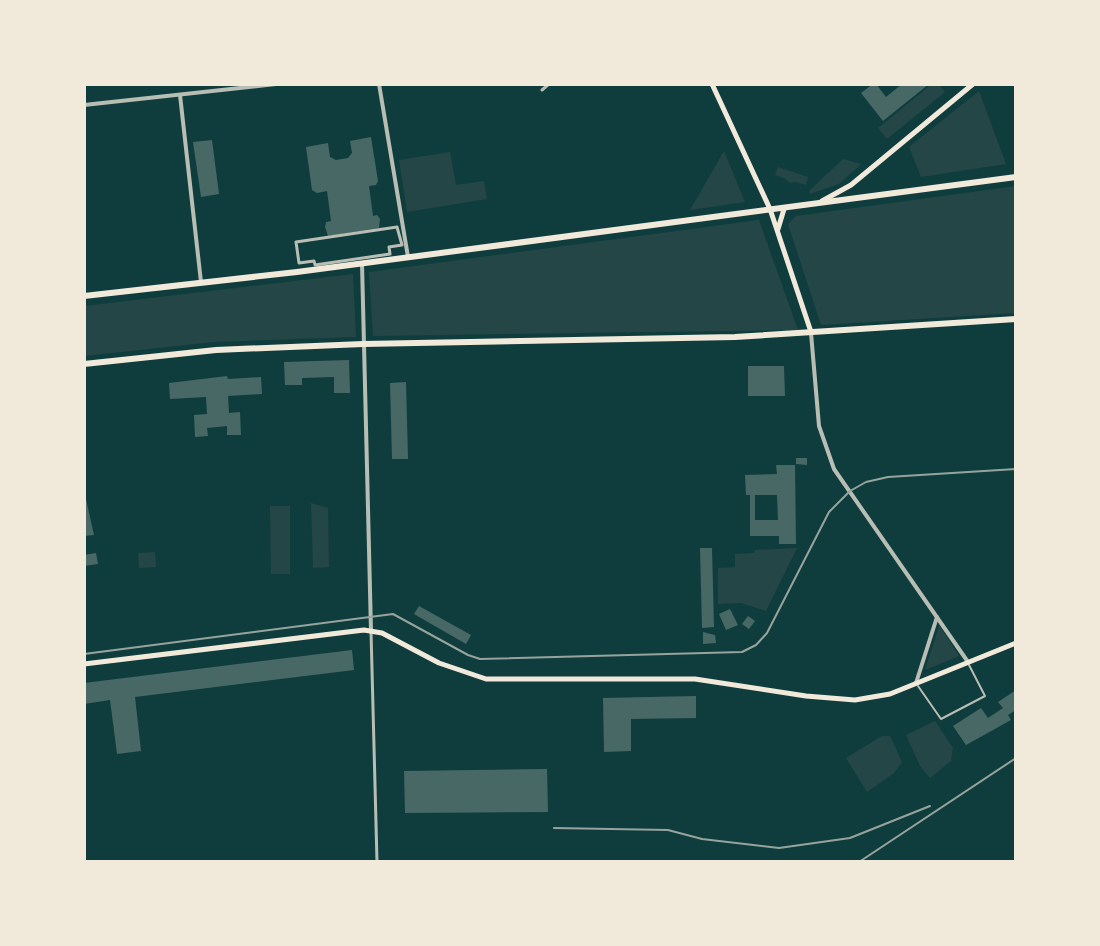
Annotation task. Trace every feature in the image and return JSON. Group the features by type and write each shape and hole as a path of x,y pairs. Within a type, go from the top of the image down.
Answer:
{"main road":[{"path":"712,84 770,209 811,332"},
{"path":"821,201 851,185 973,84"},
{"path":"84,296 362,263 1016,177"},
{"path":"778,230 782,212 787,206"},
{"path":"84,364 216,350 735,337 1016,319"},
{"path":"84,664 341,632 371,631 389,636 449,668 486,679 695,679 806,696 855,700 883,697 1016,643"}],"street":[{"path":"84,105 276,84"},
{"path":"379,84 408,257"},
{"path":"542,90 549,84"},
{"path":"180,95 201,282"},
{"path":"397,227 402,245 389,247 390,254 315,265 314,261 299,263 296,242 397,227"},
{"path":"362,263 377,862"},
{"path":"811,332 819,426 827,453 837,474 968,662"},
{"path":"916,683 937,617"}],"lane":[{"path":"916,683 941,719 985,696 968,662"}],"shaded area":[{"path":"932,84 938,84 945,92 887,139 878,128"},
{"path":"979,91 1006,164 921,177 909,147"},
{"path":"724,151 745,202 690,210"},
{"path":"450,152 456,185 484,181 487,199 407,212 399,160"},
{"path":"843,159 861,164 839,184 810,194 809,191"},
{"path":"778,167 808,177 806,185 790,183 775,175"},
{"path":"1016,186 1016,313 821,325 788,224 796,216"},
{"path":"759,220 798,330 373,336 369,272"},
{"path":"353,274 356,337 214,342 84,356 84,306"},
{"path":"311,503 328,508 329,567 313,568"},
{"path":"270,506 290,506 290,574 271,574"},
{"path":"797,548 766,611 741,603 718,604 718,568 735,567 735,554"},
{"path":"155,552 156,567 139,568 138,553"},
{"path":"939,626 959,656 925,670"},
{"path":"935,721 953,748 951,761 930,778 920,766 906,735"},
{"path":"882,736 890,736 902,762 894,773 867,792 846,758"}],"building":[{"path":"873,84 886,97 902,84 929,84 883,121 861,93"},
{"path":"371,137 378,181 376,185 369,186 373,216 377,215 380,219 379,228 328,236 326,222 331,221 327,191 317,193 312,190 306,147 328,143 330,157 336,160 348,158 352,153 350,141"},
{"path":"212,140 219,194 201,197 193,142"},
{"path":"349,360 350,393 334,393 334,377 302,378 302,385 285,385 284,362"},
{"path":"748,366 784,366 785,396 748,396"},
{"path":"227,376 228,379 261,377 262,394 228,396 229,413 240,412 241,435 227,435 227,426 207,428 208,436 195,437 194,415 207,414 206,397 170,399 169,383"},
{"path":"406,382 408,459 392,459 390,383"},
{"path":"796,458 807,458 807,465 796,464"},
{"path":"776,465 795,465 796,544 779,544 779,536 750,536 750,495 746,495 745,475 777,474","holes":["755,495 777,495 778,520 755,520"]},
{"path":"84,490 94,535 84,536"},
{"path":"700,548 712,548 714,627 702,628"},
{"path":"96,553 98,564 84,566 84,555"},
{"path":"419,606 471,635 466,644 414,614"},
{"path":"730,609 738,625 726,630 719,614"},
{"path":"748,616 755,621 749,629 742,624"},
{"path":"703,632 715,635 716,643 703,644"},
{"path":"352,650 354,670 135,697 141,751 117,754 110,700 84,704 84,683"},
{"path":"1016,690 1016,710 1008,715 1011,720 966,745 953,726 981,708 988,718 1003,708 998,702"},
{"path":"696,696 696,718 631,719 631,751 604,752 603,698"},
{"path":"547,769 548,812 405,813 404,771"}],"tram line":[{"path":"84,654 393,614 480,659 742,652 756,645 767,633 829,512 850,491 866,482 888,477 1016,469"}],"railway":[{"path":"859,862 1016,758"},
{"path":"554,828 668,830 702,839 779,848 850,838 930,806"}]}
